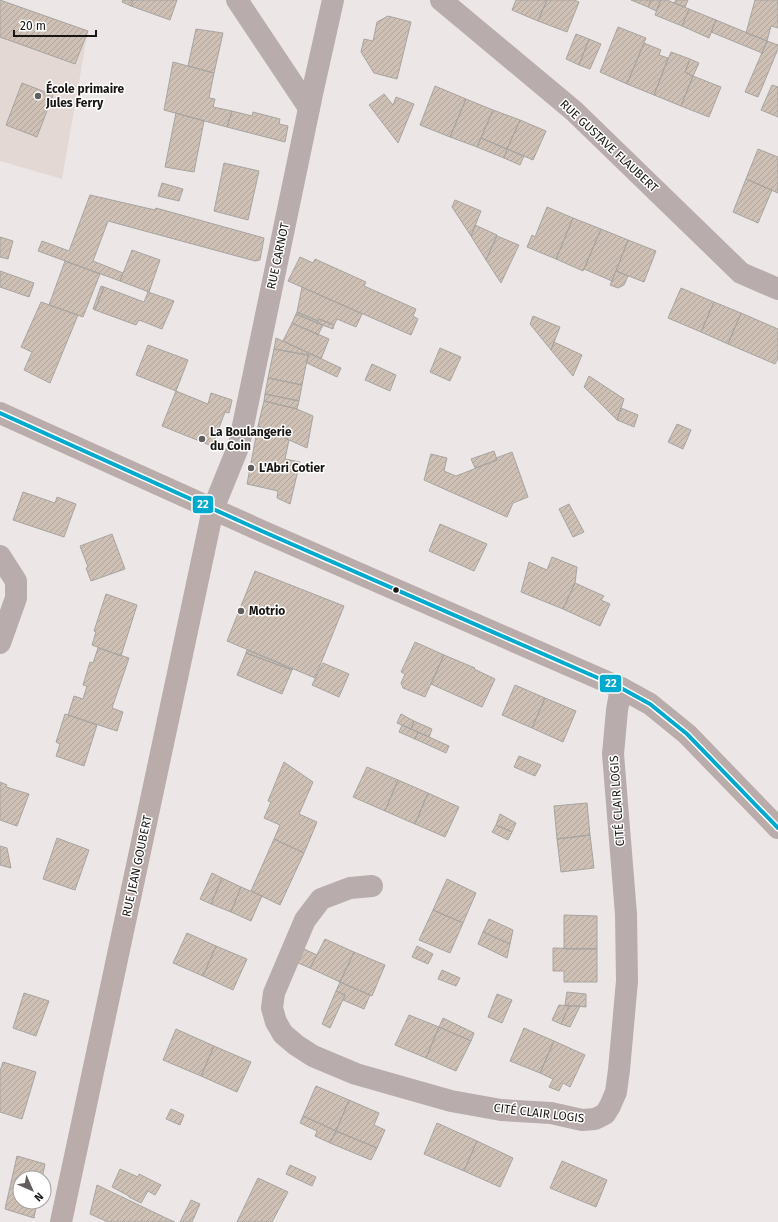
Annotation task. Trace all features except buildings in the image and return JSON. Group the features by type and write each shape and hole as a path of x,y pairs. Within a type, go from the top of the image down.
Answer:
{"main road":[{"path":"0,413 213,509 621,688 650,704 687,734 778,828"},
{"name":"RUE JEAN GOUBERT","path":"61,1222 213,509"}],"street":[{"path":"237,0 309,108"},
{"name":"RUE CARNOT","path":"213,509 239,445 333,0"},
{"name":"RUE GUSTAVE FLAUBERT","path":"441,0 574,111 741,273 778,289"},
{"path":"0,556 16,581 16,598 0,643"},
{"name":"CITÉ CLAIR LOGIS","path":"372,886 350,888 321,899 305,920 274,993 272,1008 276,1022 283,1034 313,1056 356,1074 451,1101 501,1110 551,1113 582,1120 595,1119 605,1114 616,1092 626,981 626,914 613,754 617,710 621,688"}],"shaded area":[{"name":"École primaire Jules Ferry","path":"0,0 88,31 62,179 0,161"}],"transit line":[{"name":"22","path":"0,413 264,532 621,688 650,704 687,734 778,828"}],"place":[{"name":"École primaire Jules Ferry","path":"38,96"},
{"name":"La Boulangerie du Coin","path":"202,439"},
{"name":"L'Abri Cotier","path":"251,468"},
{"name":"Motrio","path":"241,611"}]}
